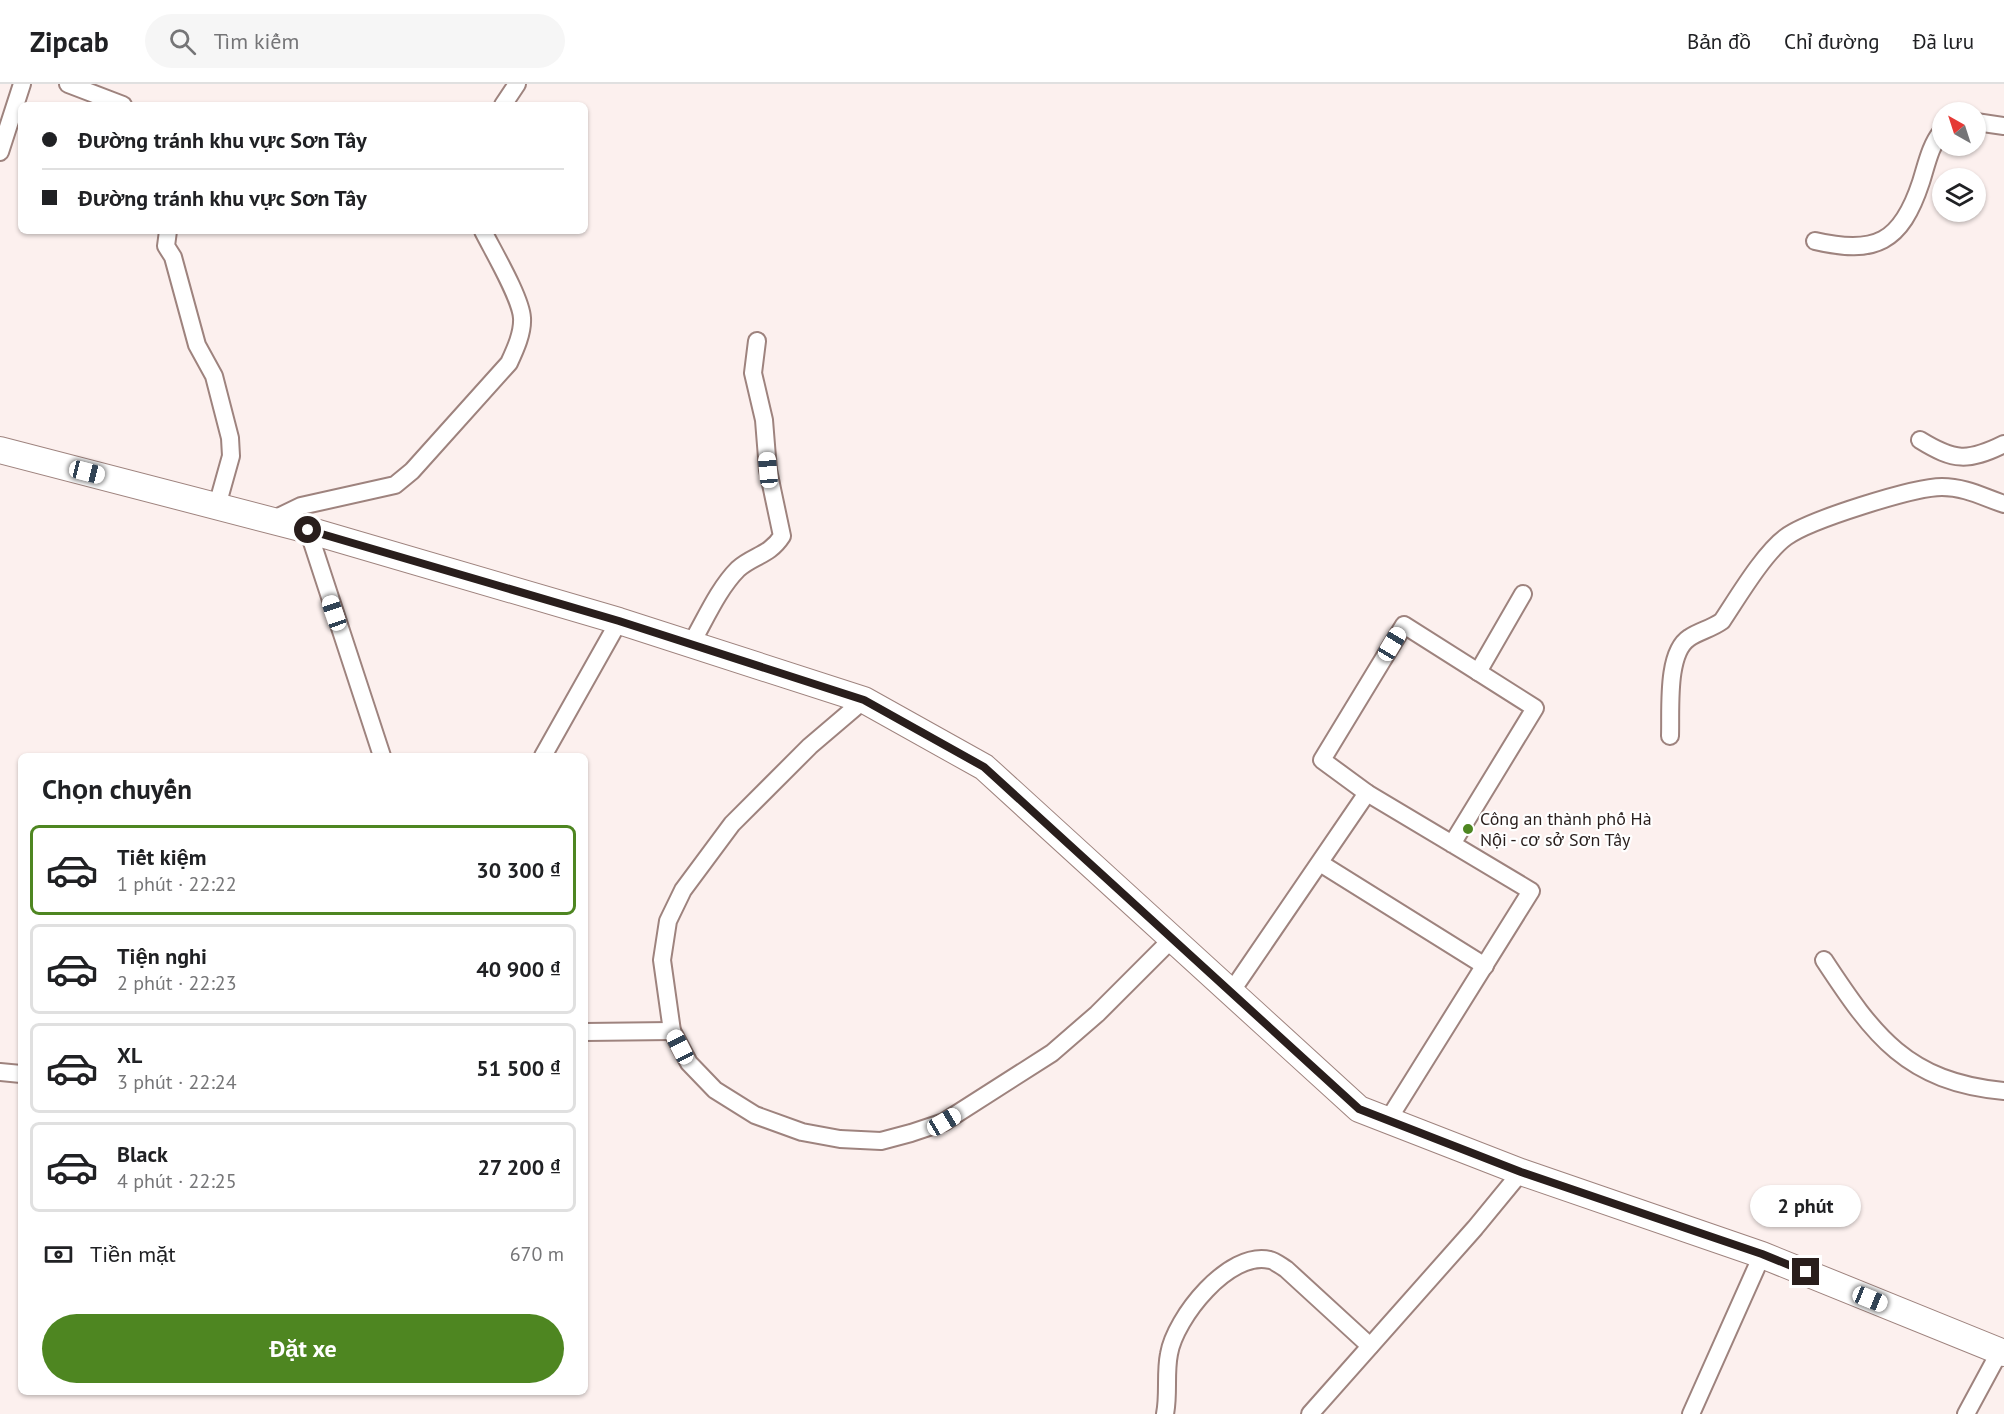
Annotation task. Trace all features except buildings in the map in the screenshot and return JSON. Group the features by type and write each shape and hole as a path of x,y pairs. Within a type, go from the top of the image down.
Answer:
{"highway":[{"path":"0,450 308,530 619,621 864,700 984,767 1359,1109 1521,1172 1762,1254 2003,1351"}],"street":[{"path":"0,152 22,84"},
{"path":"68,84 115,102"},
{"path":"505,102 518,84"},
{"path":"1986,123 2004,126"},
{"path":"1815,241 1860,248 1890,236 1901,224 1913,203 1932,146"},
{"path":"168,234 166,246 173,256 196,345 214,376 230,438 231,456 217,506"},
{"path":"272,520 302,506 395,485 412,471 509,363 516,349 522,318 519,303 484,234"},
{"path":"691,644 719,596 739,568 774,549 782,536 768,470 764,420 753,373 757,340"},
{"path":"1920,440 1944,455 1966,458 2004,444"},
{"path":"1670,736 1672,672 1678,651 1690,636 1708,630 1722,621 1770,554 1786,537 1857,508 1940,487 1974,492 2004,504"},
{"path":"308,530 381,753"},
{"path":"1478,672 1524,594"},
{"path":"545,753 619,621"},
{"path":"1388,1120 1531,891 1452,844 1367,793 1322,760 1404,625 1535,708 1452,844"},
{"path":"864,700 810,746 732,824 683,890 668,921 662,960 672,1031 688,1063 715,1090 755,1115 802,1132 840,1139 880,1141 944,1122 1052,1053 1097,1014 1173,938"},
{"path":"1231,992 1367,793"},
{"path":"1320,863 1485,966"},
{"path":"1824,960 1868,1024 1896,1052 1947,1081 1976,1088 2004,1091"},
{"path":"588,1032 672,1031"},
{"path":"0,1072 18,1074"},
{"path":"1310,1414 1475,1228 1521,1172"},
{"path":"1691,1414 1762,1254"},
{"path":"1165,1414 1169,1353 1179,1328 1194,1304 1224,1274 1253,1260 1270,1260 1286,1269 1370,1346"},
{"path":"1966,1414 2003,1351"}],"place":[{"name":"Công an thành phố Hà Nội - cơ sở Sơn Tây","path":"1468,829"}],"route":[{"path":"308,530 619,621 864,700 984,767 1359,1109 1521,1172 1762,1254 1806,1272"}]}
